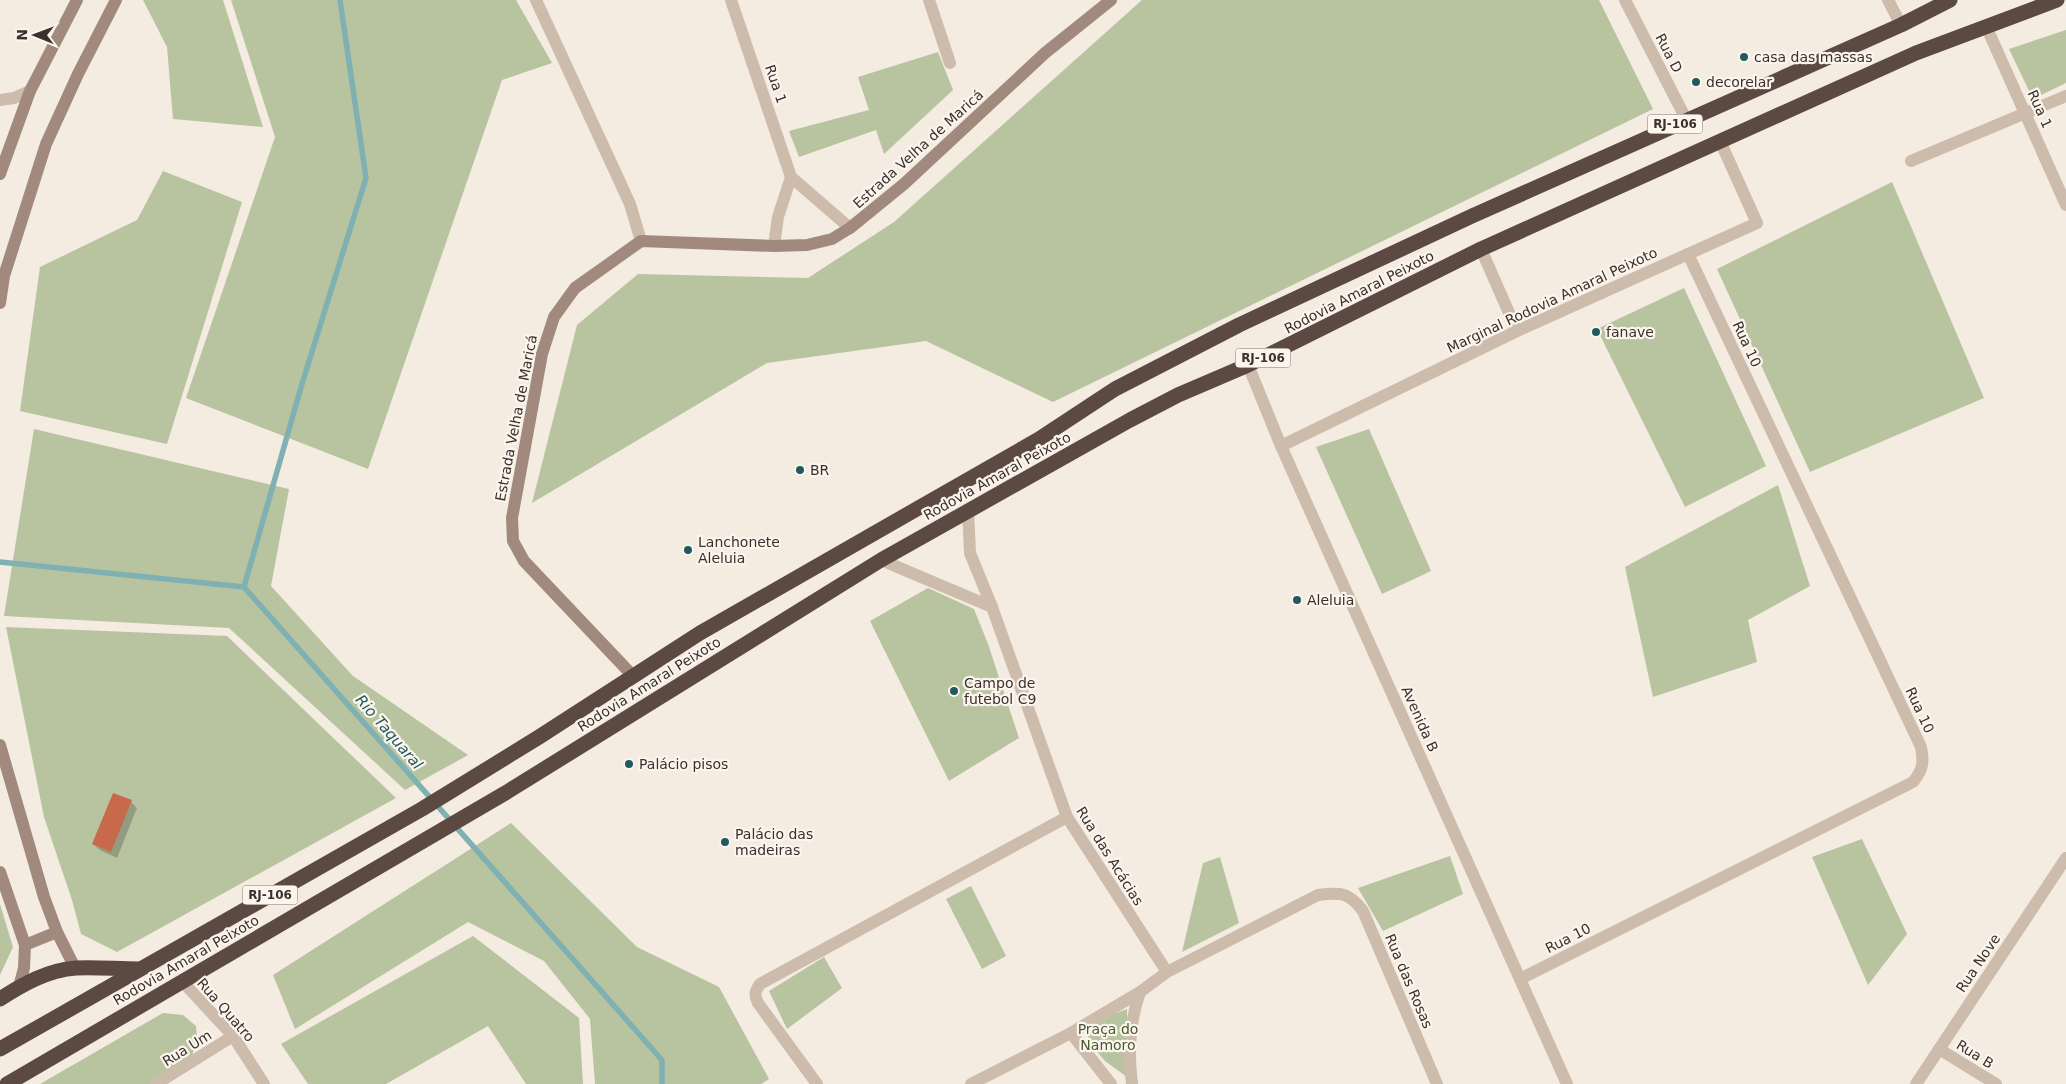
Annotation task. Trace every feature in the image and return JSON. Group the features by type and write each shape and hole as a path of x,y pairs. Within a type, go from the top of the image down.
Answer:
{"highway":[{"name":"Rodovia Amaral Peixoto","path":"0,1049 422,809 490,768 700,633 1039,439 1123,385 1239,325 1472,216 1686,119 1901,25 1950,0"},
{"name":"Rodovia Amaral Peixoto","path":"7,1084 507,792 881,560 1170,399 1248,365 1481,249 1720,141 1916,53 2057,0"},
{"path":"0,1000 34,979 75,968 141,969"}],"street":[{"path":"0,174 30,91 77,0"},
{"path":"536,0 630,204 641,241"},
{"name":"Rua 1","path":"731,0 791,177"},
{"path":"928,0 950,63"},
{"name":"Estrada Velha de Maricá","path":"634,676 524,562 513,541 512,518 542,354 554,317 575,288 641,241 774,246 806,245 832,239 850,228 904,184 1045,53 1110,0"},
{"name":"Rua D","path":"1625,0 1686,119"},
{"path":"1888,0 1901,25"},
{"path":"0,303 2,275 46,144 78,74 115,1"},
{"name":"Rua 1","path":"1986,26 2066,205"},
{"path":"0,100 14,98 30,91"},
{"path":"1911,161 2066,96"},
{"name":"Marginal Rodovia Amaral Peixoto","path":"1281,446 1517,331 1756,223 1720,141"},
{"path":"774,246 778,217 791,177 850,228"},
{"path":"1481,249 1517,331"},
{"name":"Rua 10","path":"1520,979 1913,782 1920,773 1924,762 1921,747 1688,254"},
{"name":"Avenida B","path":"1248,365 1281,446 1567,1084"},
{"name":"Rua das Acácias","path":"968,510 970,553 992,607 1067,817 1168,972"},
{"path":"881,560 992,607"},
{"path":"0,745 29,850 57,932 75,968"},
{"path":"817,1084 758,1003 755,996 756,989 760,984 1067,817"},
{"name":"Rua Nove","path":"1916,1084 2066,858"},
{"path":"0,872 25,944 24,968 20,987"},
{"name":"Rua das Rosas","path":"1168,972 1318,895 1346,894 1355,900 1363,911 1437,1084"},
{"path":"25,944 57,932"},
{"path":"971,1084 1071,1033 1140,992 1168,972"},
{"name":"Rua Quatro","path":"182,981 233,1036 264,1084"},
{"path":"1132,1084 1130,1063 1132,1033 1134,1012 1140,992"},
{"path":"1071,1033 1111,1084"},
{"name":"Rua Um","path":"156,1084 233,1036"},
{"name":"Rua B","path":"1939,1048 1996,1084"}],"green space":[{"path":"143,0 223,0 263,127 173,119 167,47"},
{"path":"231,0 516,0 552,63 502,80 368,469 186,398 275,137"},
{"path":"1142,0 1599,0 1653,109 1053,402 926,341 767,363 532,503 577,325 638,274 808,278 894,222"},
{"path":"2066,30 2066,83 2033,99 2009,49"},
{"path":"938,52 953,90 884,154 876,130 799,157 789,131 869,110 858,77"},
{"path":"163,171 242,202 167,444 20,411 40,267 137,220"},
{"path":"1892,182 1984,398 1810,472 1717,269"},
{"path":"1684,288 1766,466 1685,507 1597,329"},
{"path":"34,429 289,489 271,586 353,676 468,755 405,790 229,628 4,616"},
{"path":"1369,429 1431,571 1382,594 1316,447"},
{"path":"1778,485 1810,586 1748,620 1757,662 1653,697 1625,567"},
{"name":"Campo de futebol C9","path":"928,588 974,609 988,644 1019,738 949,781 870,621"},
{"path":"6,627 227,636 396,798 117,952 81,934 72,900 44,817"},
{"path":"511,823 637,947 719,987 769,1079 761,1084 595,1084 590,1019 544,961 468,922 295,1029 273,975"},
{"path":"1862,839 1907,934 1868,985 1812,857"},
{"path":"1450,856 1463,894 1383,931 1358,888"},
{"path":"1220,857 1239,923 1182,952 1203,863"},
{"path":"971,886 1006,956 982,969 946,899"},
{"path":"0,904 13,947 0,975"},
{"path":"473,936 579,1018 583,1084 526,1084 488,1026 386,1084 308,1084 281,1044"},
{"path":"824,957 842,988 787,1029 769,991"},
{"name":"Praça do Namoro","path":"1127,1009 1127,1077 1105,1061 1088,1041 1088,1030 1103,1018"},
{"path":"163,1013 183,1015 196,1026 197,1039 191,1059 150,1084 40,1084"}],"building":[{"path":"113,793 132,800 111,852 92,844"}],"waterway":[{"path":"244,587 302,384 366,178 340,0"},
{"name":"Rio Taquaral","path":"0,562 244,587 662,1060 662,1084"}],"place":[{"name":"casa das massas","path":"1744,57"},
{"name":"decorelar","path":"1696,82"},
{"name":"fanave","path":"1596,332"},
{"name":"BR","path":"800,470"},
{"name":"Lanchonete Aleluia","path":"688,550"},
{"name":"Aleluia","path":"1297,600"},
{"name":"Campo de futebol C9","path":"954,691"},
{"name":"Palácio pisos","path":"629,764"},
{"name":"Palácio das madeiras","path":"725,842"}]}
